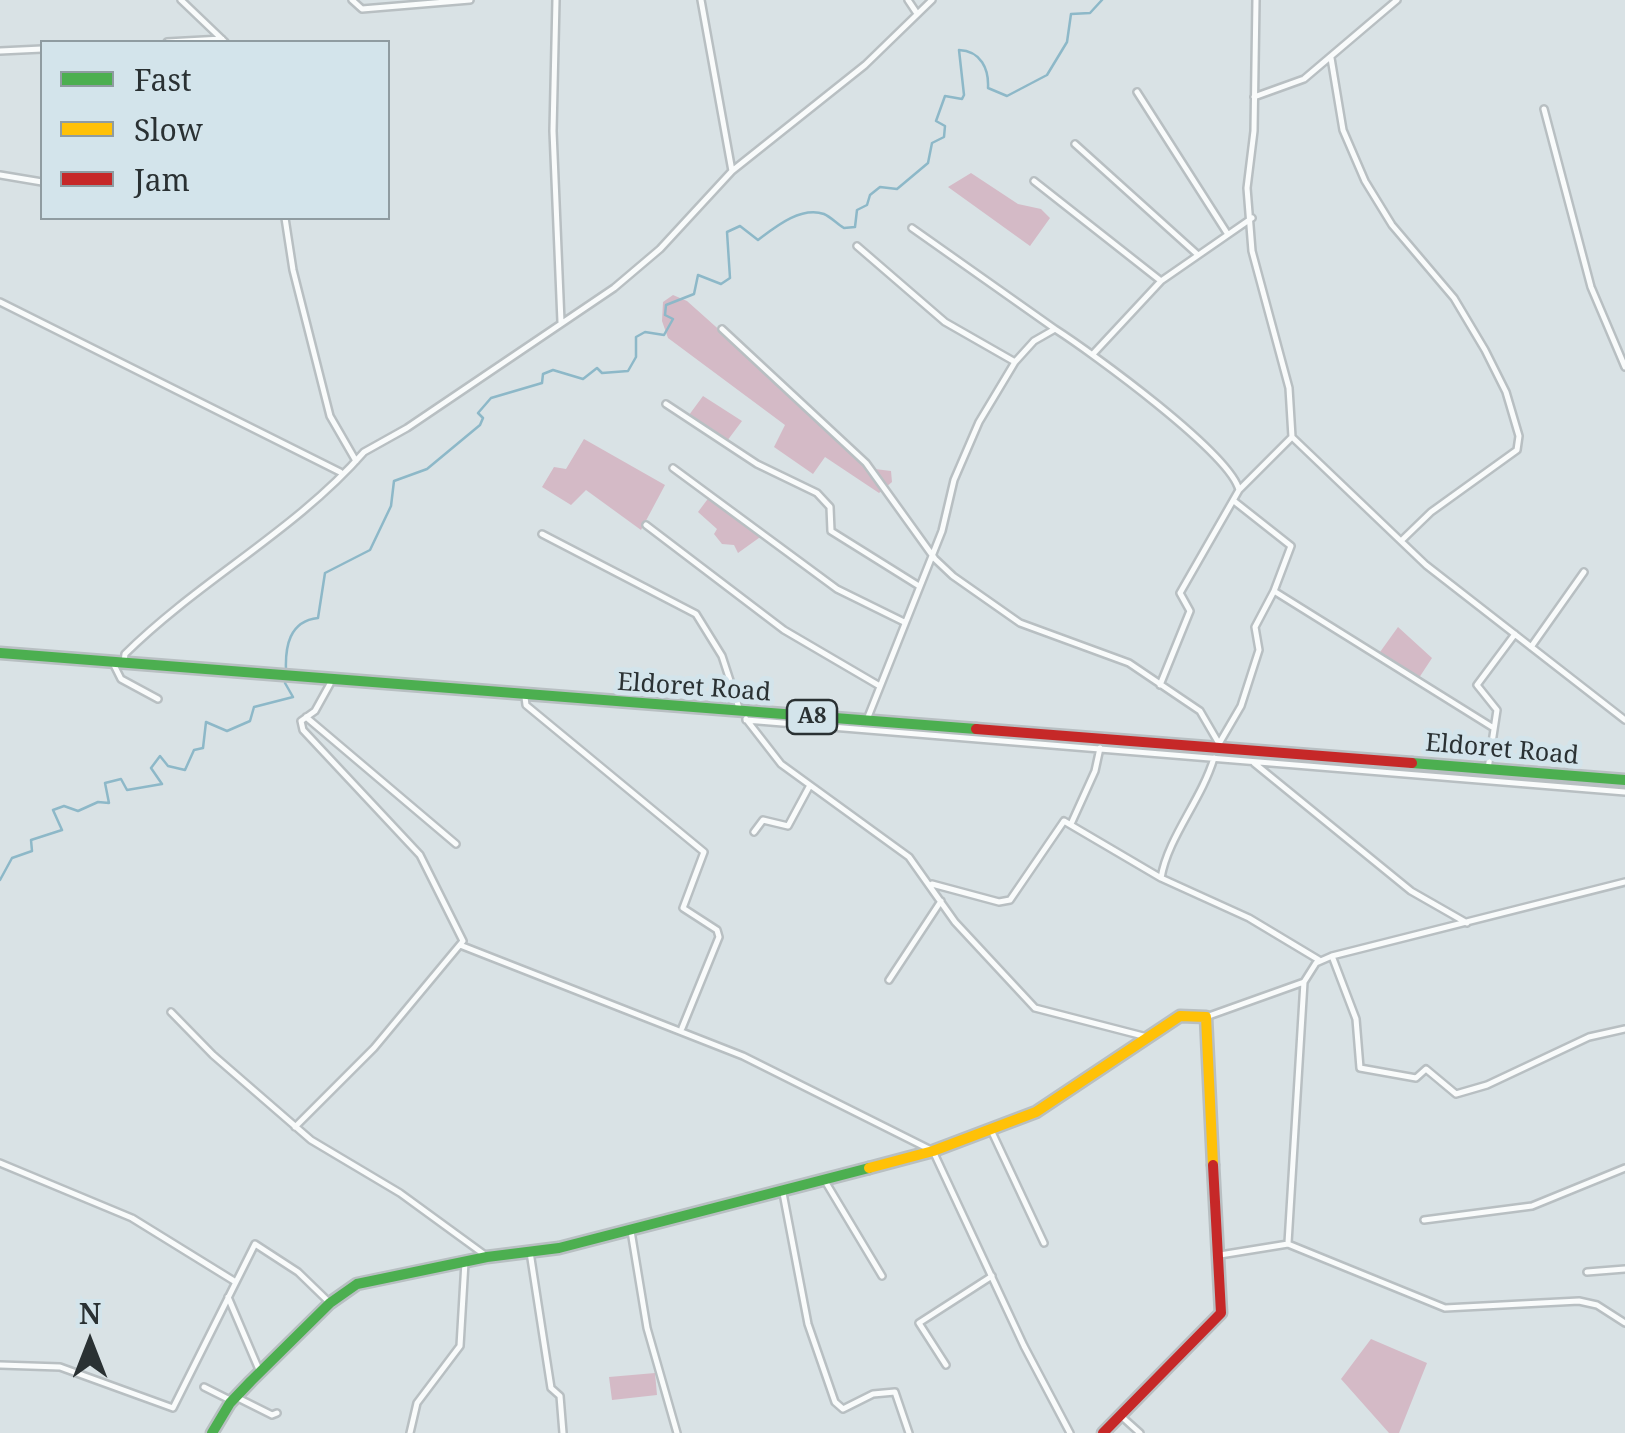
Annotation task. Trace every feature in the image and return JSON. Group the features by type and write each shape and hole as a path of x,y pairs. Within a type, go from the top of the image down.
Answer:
{"main road":[{"name":"Eldoret Road","path":"0,653 1625,780"},
{"path":"212,1433 234,1399 330,1302 365,1281 631,1228 783,1193 933,1151 1046,1107 1180,1016 1206,1017 1220,1318 1103,1433"}],"street":[{"path":"181,0 222,40"},
{"path":"352,0 362,10 470,0"},
{"path":"556,0 553,131 561,322"},
{"path":"702,0 732,171"},
{"path":"908,0 916,12"},
{"path":"158,699 121,679 119,665 182,600 311,508 340,472 646,262 732,171 866,65 932,0"},
{"path":"1256,0 1247,188 1254,258 1289,388 1292,437 1401,541 1625,720"},
{"path":"1254,97 1296,83 1398,0"},
{"path":"0,51 40,49"},
{"path":"1331,58 1343,130 1365,181 1392,225 1454,298 1498,373 1519,436 1520,445 1509,457 1431,512 1401,541"},
{"path":"1137,92 1228,234"},
{"path":"1544,108 1591,287 1625,367"},
{"path":"1075,144 1196,254"},
{"path":"0,176 40,182"},
{"path":"1034,181 1161,281"},
{"path":"1093,354 1161,281 1252,218"},
{"path":"285,220 293,270 330,416 356,461"},
{"path":"912,228 1093,354 1178,423 1234,479 1238,490"},
{"path":"857,246 945,322 1015,362"},
{"path":"0,302 340,472"},
{"path":"722,329 866,463 932,554 1010,618 1116,656 1200,711 1217,749"},
{"path":"867,721 932,554 961,462 1015,362 1034,341 1055,329"},
{"path":"666,404 757,464 818,493 830,507 831,531 919,586"},
{"path":"1160,685 1190,611 1180,598 1182,589 1238,490 1292,437"},
{"path":"673,468 837,589 904,622"},
{"path":"1160,878 1166,854 1196,806 1217,749 1241,706 1259,650 1256,628 1292,546 1234,501"},
{"path":"646,525 784,630 879,685"},
{"path":"542,534 696,614 722,656 743,714 768,752 809,787 877,830 910,857 941,901 1035,1008 1147,1037"},
{"path":"1531,648 1584,572"},
{"path":"1274,591 1492,727"},
{"path":"1488,770 1496,707 1477,685 1514,634"},
{"path":"294,1127 374,1048 462,939 426,864 302,730 300,721 323,700 331,681"},
{"path":"525,697 526,705 704,852 683,908 717,930 719,937 681,1030"},
{"path":"743,714 1100,748 1217,749 1252,761 1625,792"},
{"path":"306,717 456,844"},
{"path":"1070,826 1095,771 1100,748"},
{"path":"1252,761 1411,891 1467,923"},
{"path":"754,832 763,820 788,826 809,787"},
{"path":"930,883 999,902 1010,900 1059,824 1066,821 1160,878 1249,918 1319,960"},
{"path":"1288,1244 1304,982 1319,960 1625,882"},
{"path":"888,980 941,901"},
{"path":"460,945 681,1030 933,1151 1070,1433"},
{"path":"1332,956 1356,1019 1360,1068 1416,1078 1426,1069 1456,1094 1487,1086 1589,1037 1625,1029"},
{"path":"1206,1017 1304,982"},
{"path":"171,1012 294,1127 328,1153 400,1193 487,1257"},
{"path":"991,1130 1044,1243"},
{"path":"0,1163 132,1218 234,1281"},
{"path":"1424,1220 1532,1206 1625,1168"},
{"path":"825,1181 882,1276"},
{"path":"783,1193 808,1324 835,1402 843,1408 891,1391 910,1433"},
{"path":"631,1228 648,1328 677,1433"},
{"path":"0,1366 60,1367 173,1408 256,1244 298,1272 330,1302"},
{"path":"1220,1254 1288,1244 1440,1307 1579,1301 1598,1305 1625,1322"},
{"path":"530,1251 551,1388 560,1396 563,1433"},
{"path":"410,1433 417,1403 460,1346 466,1261"},
{"path":"1586,1272 1625,1269"},
{"path":"946,1365 920,1323 992,1276"},
{"path":"227,1296 260,1372"},
{"path":"204,1388 272,1416 277,1414"},
{"path":"1121,1416 1140,1433"}],"shaded area":[{"path":"971,173 1018,204 1041,209 1050,218 1030,246 948,187"},
{"path":"673,295 687,301 875,469 891,471 892,482 879,493 825,457 813,474 774,447 785,425 668,338 662,321 663,302"},
{"path":"703,396 742,421 727,441 689,415"},
{"path":"584,439 665,485 641,530 586,490 571,505 542,487 554,467 566,469"},
{"path":"710,496 763,535 738,553 734,545 722,544 714,534 717,529 698,512"},
{"path":"1398,627 1432,658 1415,684 1375,659"},
{"path":"1371,1339 1427,1363 1399,1433 1389,1433 1341,1379"},
{"path":"655,1373 657,1395 612,1400 609,1377"}],"waterway":[{"path":"286,671 286,653 295,630 318,618 325,573 370,550 391,506 394,481 427,469 480,425 483,418 478,413 491,398 542,383 543,374 553,370 583,379 597,368 602,373 628,371 636,357 636,337 645,332 664,335 673,319 665,315 666,305 694,294 698,275 721,284 730,278 727,232 740,226 758,240 788,220 815,212 827,215 844,228 855,227 857,210 867,205 870,195 880,187 897,189 928,163 932,143 944,137 945,126 936,121 945,96 962,99 964,95 959,50 978,57 987,74 988,88 1007,96 1047,75 1067,42 1071,14 1090,13 1102,0"},
{"path":"0,880 12,858 32,851 31,840 62,830 53,810 64,806 78,811 98,802 109,803 105,783 121,779 127,790 162,784 151,768 160,756 168,766 185,770 194,750 203,748 206,722 227,731 250,721 254,707 293,697 285,683"}],"traffic: fast":[{"path":"0,653 976,729"},
{"path":"1412,763 1625,780"},
{"path":"212,1433 230,1403 251,1381 330,1303 357,1284 487,1257 559,1248 869,1168"}],"traffic: slow":[{"path":"869,1168 933,1151 1036,1112 1180,1016 1206,1017 1213,1165"}],"traffic: jam":[{"path":"976,729 1412,763"},
{"path":"1103,1433 1221,1313 1213,1165"}]}
